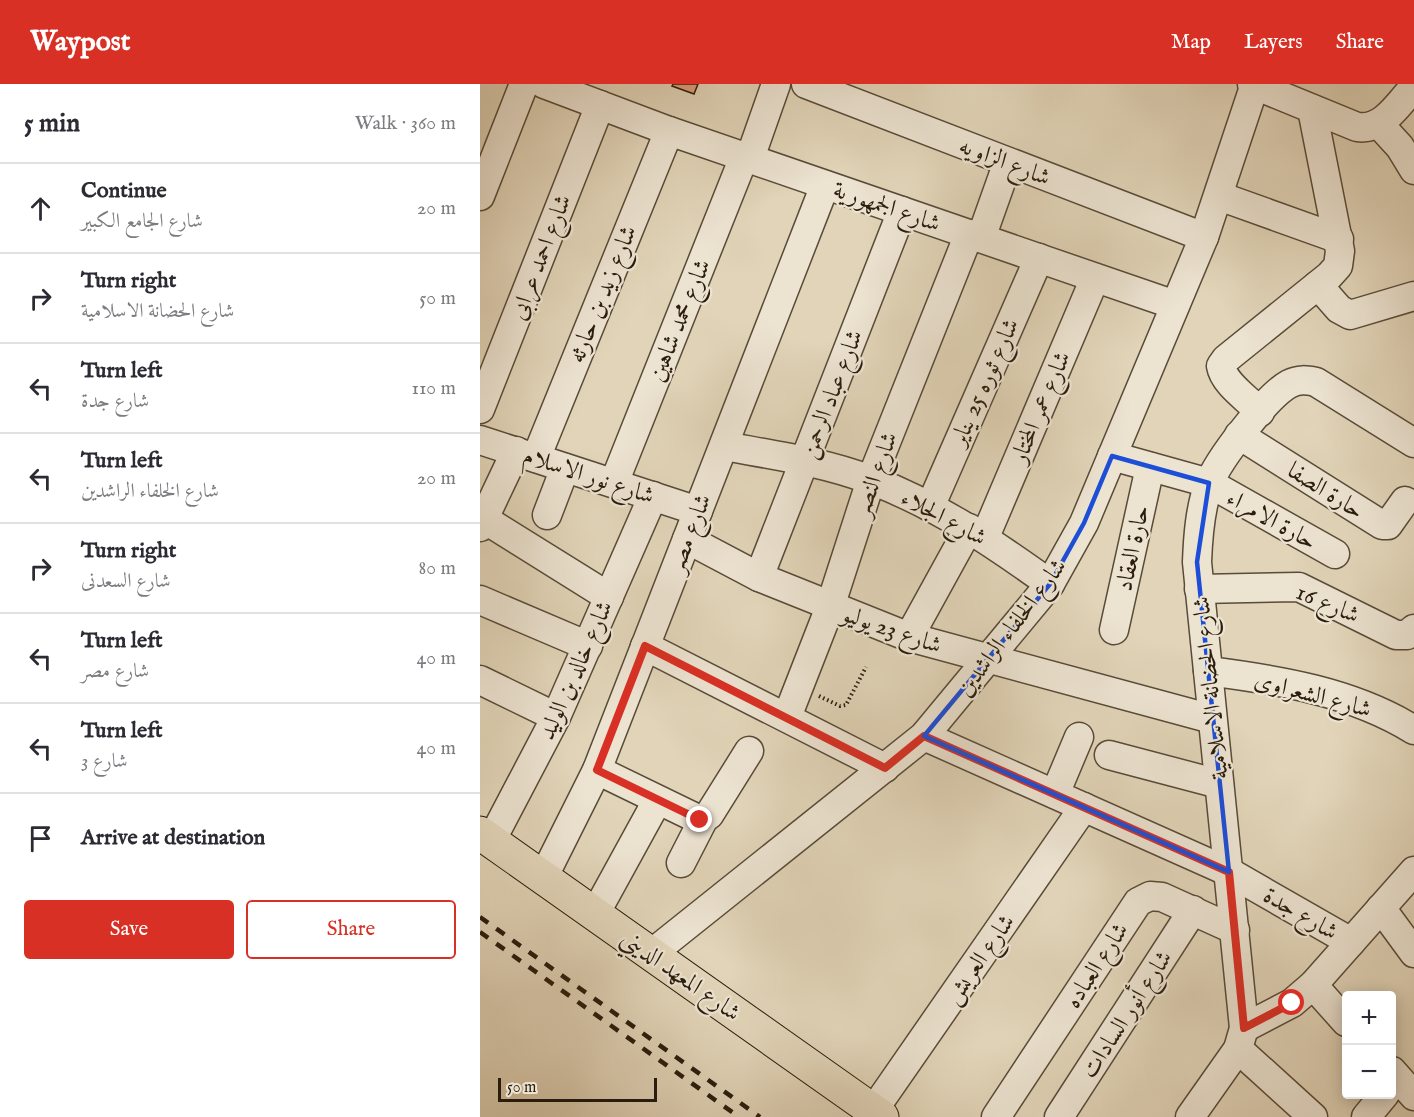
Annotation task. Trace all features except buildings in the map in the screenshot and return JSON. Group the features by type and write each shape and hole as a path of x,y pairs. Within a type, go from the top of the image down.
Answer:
{"main road":[{"name":"شارع المعهد الديني","path":"484,845 543,878 595,914 867,1115"},
{"name":"شارع المعهد الديني","path":"484,845 867,1115"}],"street":[{"path":"480,196 524,84"},
{"name":"شارع الجمهورية","path":"544,84 747,158 1175,305"},
{"name":"شارع محمد شاهين","path":"614,483 776,84"},
{"name":"شارع الزاويه","path":"806,84 1204,237"},
{"path":"1254,84 1308,99 1357,127 1367,129 1379,124 1414,87"},
{"name":"شارع الخلفاء الراشدين","path":"651,954 924,736 1050,584 1084,523 1204,237 1254,84"},
{"path":"1260,412 1222,374 1221,366 1226,359 1318,285 1338,266 1339,239 1308,99"},
{"name":"شارع احمد عرابى","path":"480,409 600,105"},
{"path":"1379,124 1400,147 1414,170"},
{"name":"شارع زيد بن حارثه","path":"482,523 526,454 669,130"},
{"name":"شارع النصر","path":"787,717 830,607 871,480 1008,162"},
{"name":"شارع مصر","path":"543,878 597,770 825,184"},
{"path":"1219,196 1339,239"},
{"name":"شارع عباد الرحمن","path":"759,577 903,211"},
{"name":"شارع ثوره 25 يناير","path":"930,507 1039,258"},
{"name":"شارع عمر المختار","path":"909,637 977,532 1095,278"},
{"path":"1318,285 1339,309 1350,315 1414,296"},
{"name":"شارع الحضانة الاسلامية","path":"1241,1038 1235,930 1199,589 1198,532 1209,483 1239,435 1289,384 1302,379 1316,382 1414,442"},
{"name":"حارة الصفا","path":"1239,435 1382,525 1388,525 1393,521 1405,501"},
{"name":"شارع نور الاسلام","path":"480,440 698,511"},
{"name":"شارع الجلاء","path":"724,446 805,460 871,480 977,532 1050,584"},
{"name":"حارة الامراء","path":"1112,456 1209,483 1335,554"},
{"name":"حارة العقاد","path":"1114,630 1150,466"},
{"path":"547,515 565,468"},
{"name":"شارع خالد بن الوليد","path":"484,845 556,717 653,496"},
{"path":"482,523 609,597"},
{"name":"شارع 23 يوليو","path":"687,539 759,577 909,637 1212,719"},
{"name":"شارع 16","path":"1199,589 1299,587 1396,635 1407,635 1414,629"},
{"path":"480,600 588,646"},
{"path":"645,646 885,768"},
{"name":"شارع الشعراوى","path":"1208,671 1272,679 1334,695 1394,718 1414,730"},
{"path":"480,680 556,717"},
{"name":"شارع جدة","path":"924,736 1229,872 1351,942"},
{"path":"1055,794 1078,737"},
{"path":"681,863 703,820 709,815 749,751"},
{"path":"1108,756 1220,784"},
{"path":"597,770 696,820 703,820"},
{"path":"595,914 657,801"},
{"name":"شارع العريش","path":"867,1115 1084,807"},
{"path":"1190,1117 1241,1038 1292,1003 1313,985 1414,871"},
{"name":"شارع العباده","path":"996,1117 1138,902 1150,896 1162,897 1235,930"},
{"path":"1381,908 1414,953"},
{"name":"شارع أنور السادات","path":"1059,1117 1193,910"},
{"path":"1313,985 1342,1017"},
{"path":"1241,1038 1313,1117"},
{"path":"1366,1117 1399,1082"}],"path":[{"path":"800,686 843,706 848,703 866,667"}],"highlighted area":[{"path":"1112,456 1209,483 1197,562 1229,872 924,736 1050,584 1084,523"}],"railway":[{"path":"480,917 760,1117"},
{"path":"480,932 739,1117"}],"route":[{"path":"700,820 597,770 645,646 885,768 924,736 1229,872 1244,1028 1292,1003"}]}
